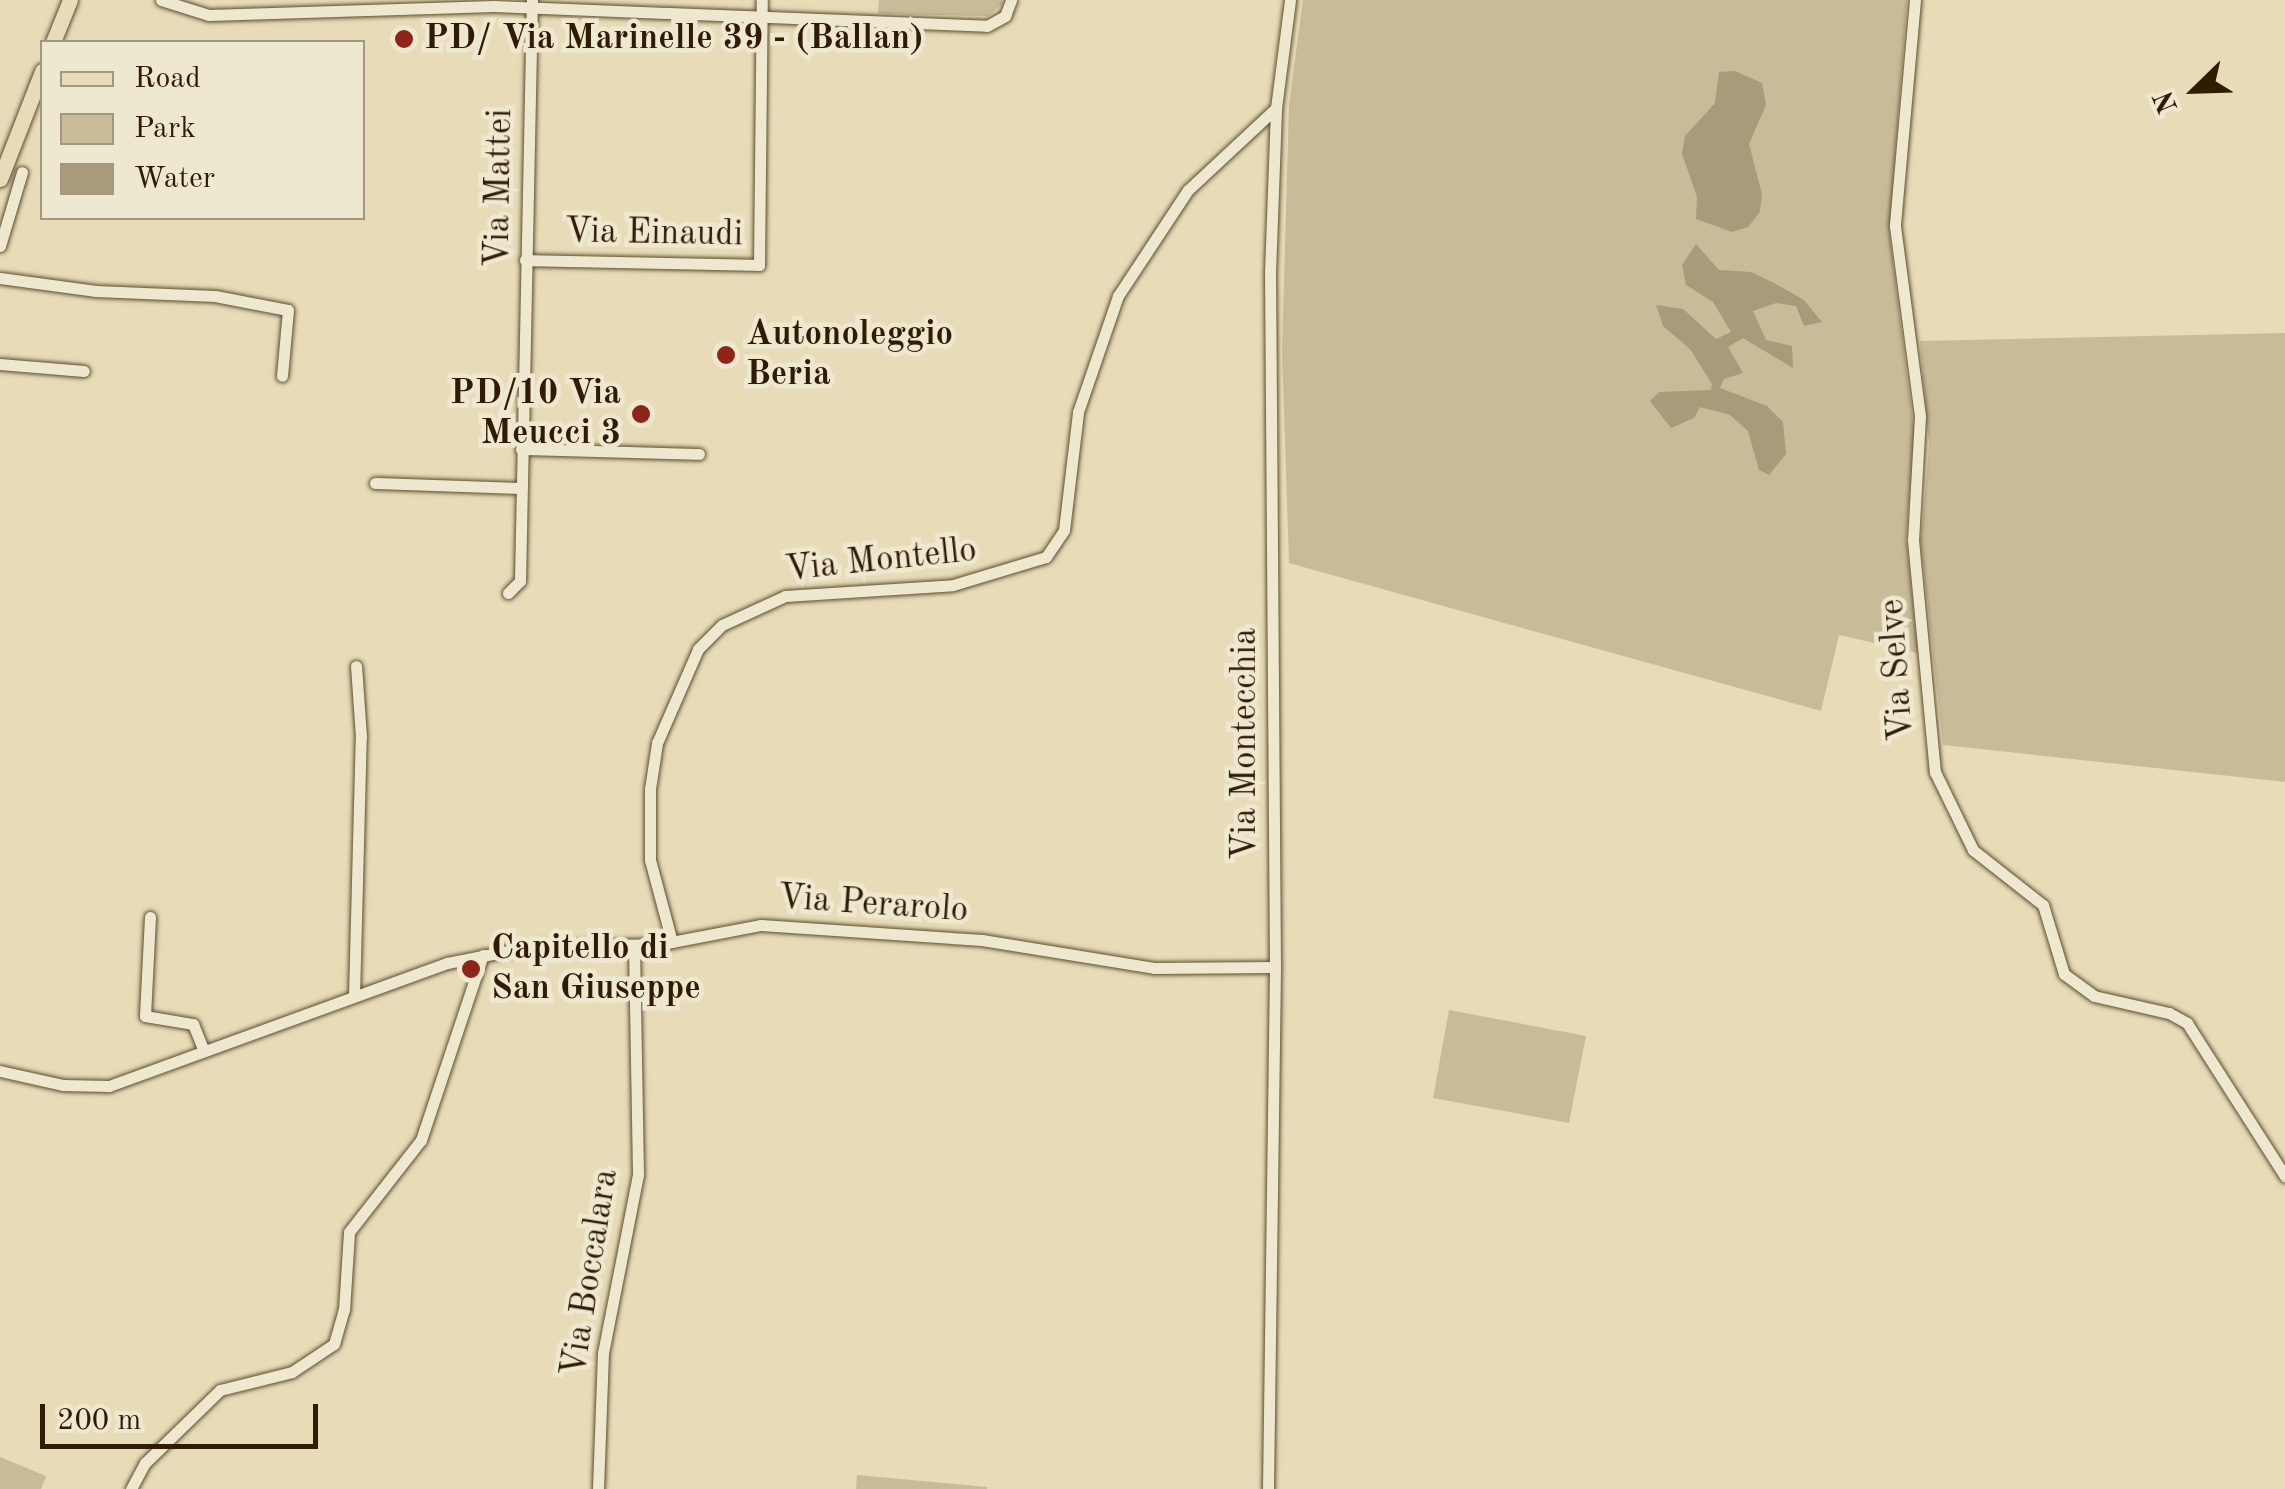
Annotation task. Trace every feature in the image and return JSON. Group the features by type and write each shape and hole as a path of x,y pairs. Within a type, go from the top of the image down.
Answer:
{"main road":[{"path":"54,40 70,0"},
{"path":"0,179 39,90"}],"street":[{"path":"161,0 209,15 381,5 532,4 987,26 1005,16 1011,0"},
{"name":"Via Einaudi","path":"525,260 759,265 762,0"},
{"name":"Via Montecchia","path":"1268,1489 1275,967 1270,361 1276,108 1290,0"},
{"name":"Via Selve","path":"1915,0 1895,226 1920,416 1913,540 1935,772 1957,828 1974,850 2044,906 2064,974 2094,996 2169,1012 2187,1023 2285,1176"},
{"name":"Via Mattei","path":"508,593 520,581 532,4"},
{"name":"Via Montello","path":"672,942 650,860 650,788 658,743 698,649 722,625 785,596 953,585 1046,557 1064,530 1078,412 1118,296 1188,190 1276,108"},
{"path":"0,246 22,172"},
{"path":"0,278 96,292 215,296 288,310 282,376"},
{"path":"0,364 84,371"},
{"path":"521,449 700,454"},
{"path":"375,483 521,488"},
{"path":"354,996 361,737 356,666"},
{"path":"150,917 144,1016 193,1024 204,1051"},
{"name":"Via Perarolo","path":"0,1071 62,1086 109,1086 354,996 482,955 634,946 779,924 982,940 1154,968 1275,967"},
{"name":"Via Boccalara","path":"598,1489 603,1354 638,1174 634,946"},
{"path":"130,1489 145,1463 220,1390 292,1372 334,1344 343,1320 349,1232 421,1140 482,955"}],"green space":[{"path":"879,0 1002,0 1002,4 988,16 888,14 878,13"},
{"path":"1303,0 1907,0 1889,232 1914,432 1906,538 1918,653 1839,635 1821,711 1289,563 1282,351 1289,105"},
{"path":"2285,333 2285,782 1943,745 1921,542 1929,445 1920,341"},
{"path":"1449,1010 1586,1036 1569,1123 1433,1098"},
{"path":"0,1457 46,1476 41,1489 0,1489"},
{"path":"857,1475 987,1487 987,1489 856,1489"}],"water":[{"path":"1735,71 1762,83 1766,105 1749,144 1762,194 1760,212 1748,227 1732,232 1696,219 1697,197 1682,154 1685,136 1715,103 1719,72"},
{"path":"1696,244 1719,270 1751,272 1774,283 1804,300 1822,322 1804,326 1796,306 1776,303 1753,311 1766,340 1792,346 1793,368 1743,338 1728,347 1743,373 1724,379 1720,388 1767,406 1783,422 1786,454 1769,475 1759,470 1748,431 1730,415 1700,407 1694,418 1671,428 1650,401 1659,392 1711,390 1712,384 1690,349 1663,326 1656,305 1683,309 1716,339 1731,332 1713,302 1686,285 1682,265"}],"place":[{"name":"PD/ Via Marinelle 39 - (Ballan)","path":"404,39"},
{"name":"Autonoleggio Beria","path":"726,355"},
{"name":"PD/10 Via Meucci 3","path":"641,414"},
{"name":"Capitello di San Giuseppe","path":"471,969"}]}
